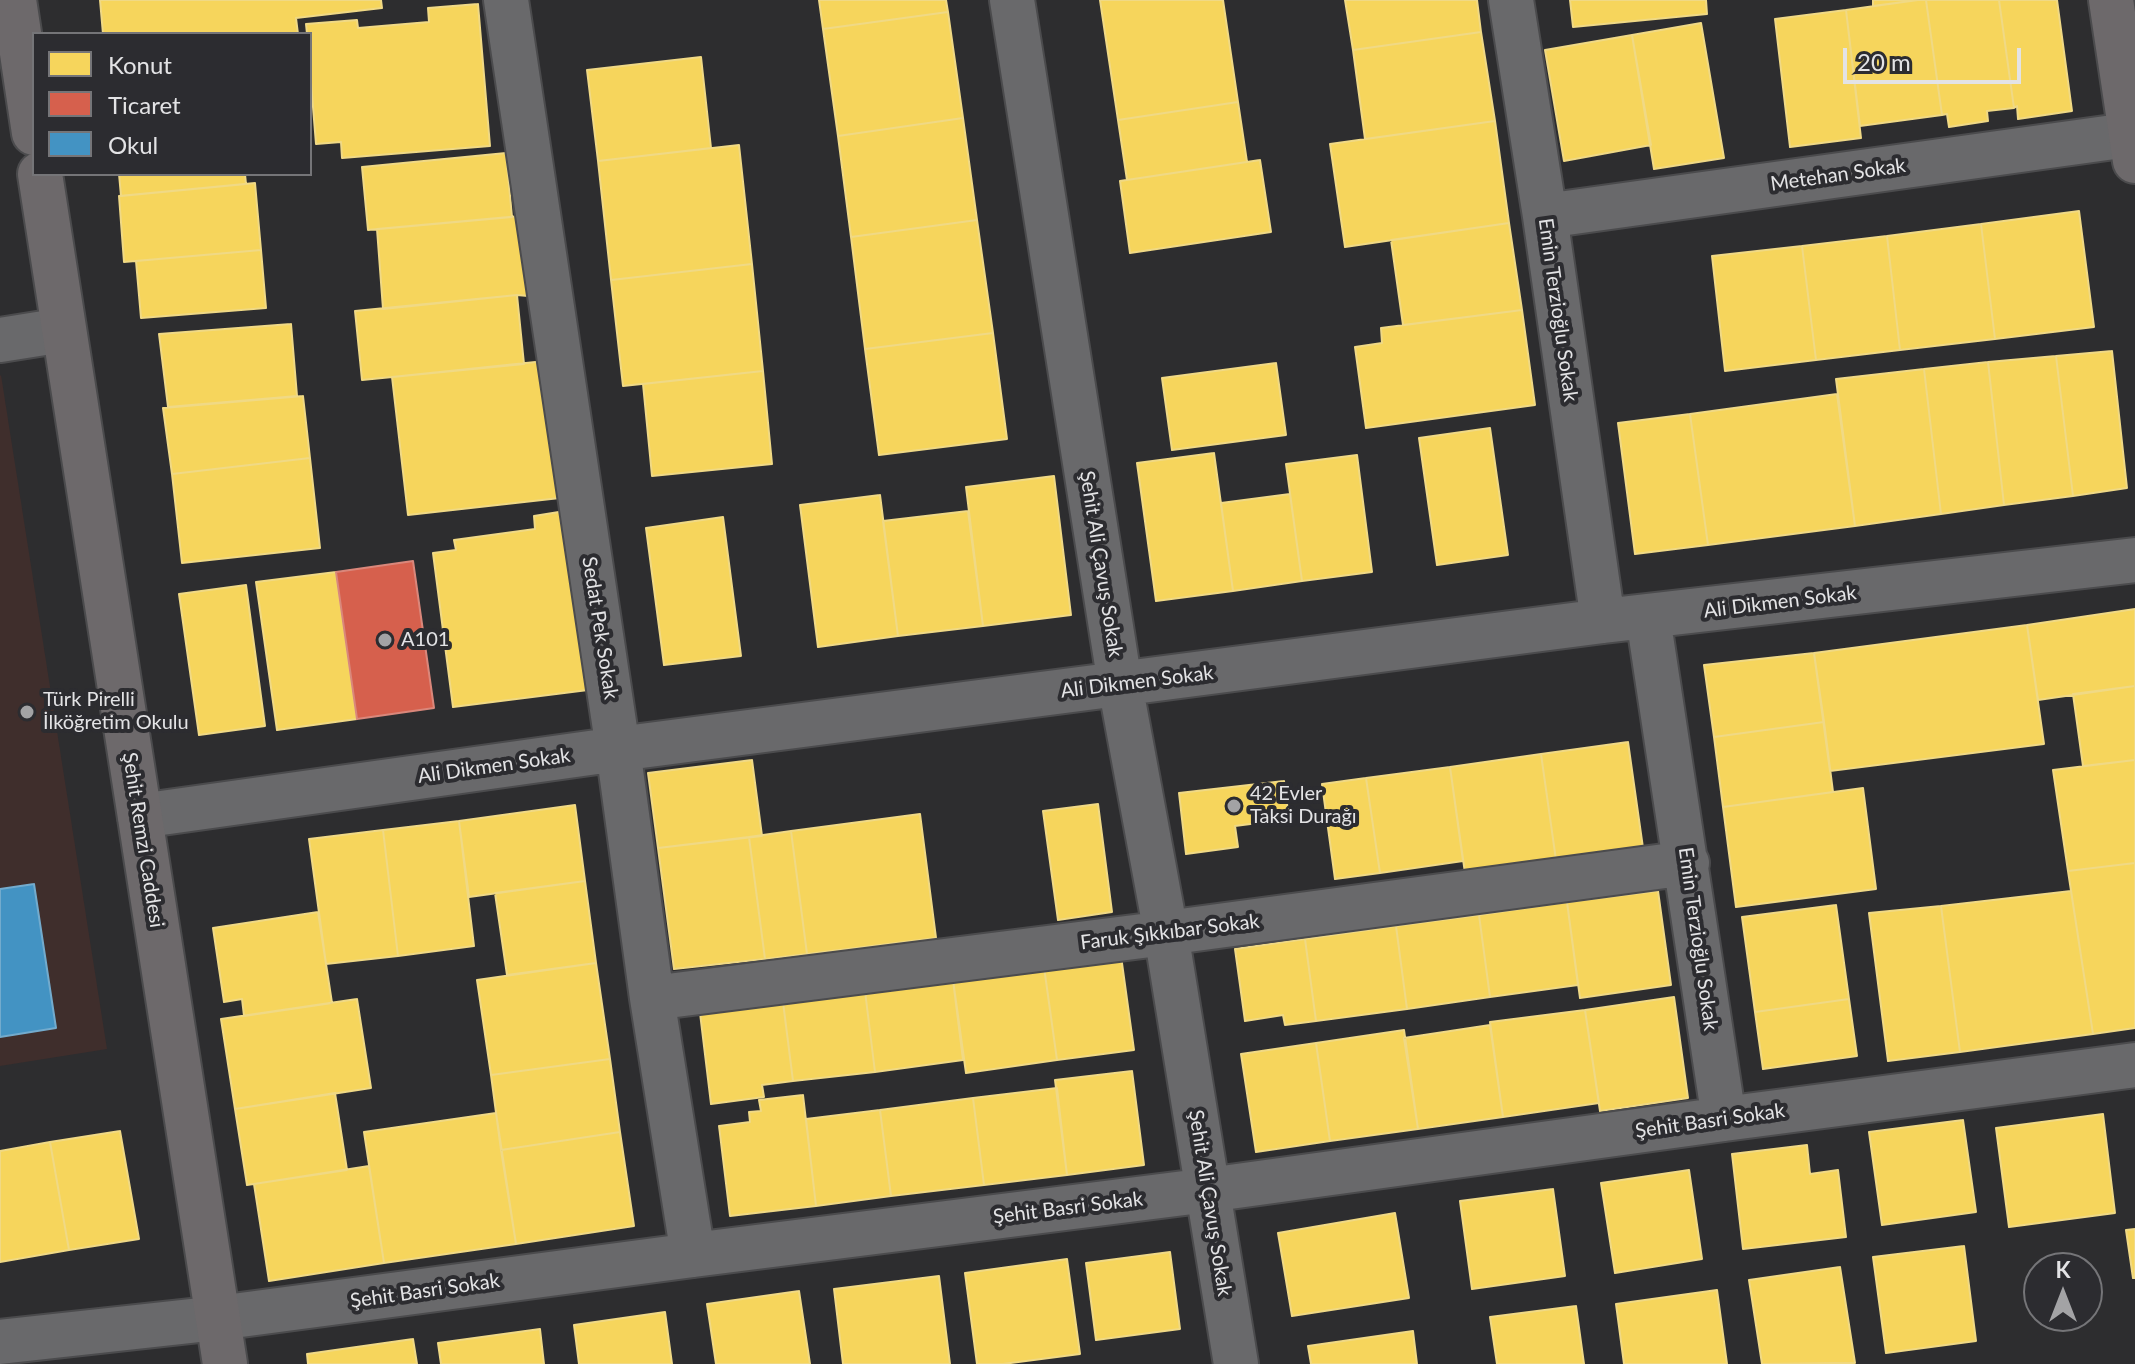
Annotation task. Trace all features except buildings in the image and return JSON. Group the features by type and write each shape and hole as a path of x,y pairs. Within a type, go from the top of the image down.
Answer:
{"street":[{"path":"14,0 32,120"},
{"name":"Sedat Pek Sokak","path":"506,0 618,749 652,998 693,1255"},
{"name":"Şehit Ali Çavuş Sokak","path":"1012,0 1120,684 1166,933 1236,1364"},
{"name":"Emin Terzioğlu Sokak","path":"1511,0 1603,621"},
{"path":"2111,0 2134,143"},
{"name":"Metehan Sokak","path":"1545,216 2134,143"},
{"name":"Şehit Remzi Caddesi","path":"40,176 225,1364"},
{"path":"0,340 63,330"},
{"name":"Ali Dikmen Sokak","path":"140,816 618,749 1603,621 2135,560"},
{"name":"Emin Terzioğlu Sokak","path":"1648,617 1724,1119"},
{"name":"Faruk Şıkkıbar Sokak","path":"652,998 1687,863"},
{"name":"Şehit Basri Sokak","path":"0,1342 218,1318 1208,1190 2135,1065"}],"shaded area":[{"name":"Türk Pirelli İlköğretim Okulu","path":"0,376 107,1049 0,1066"}],"place":[{"name":"A101","path":"385,640"},
{"name":"Türk Pirelli İlköğretim Okulu","path":"27,712"},
{"name":"42 Evler Taksi Durağı","path":"1234,806"}]}
